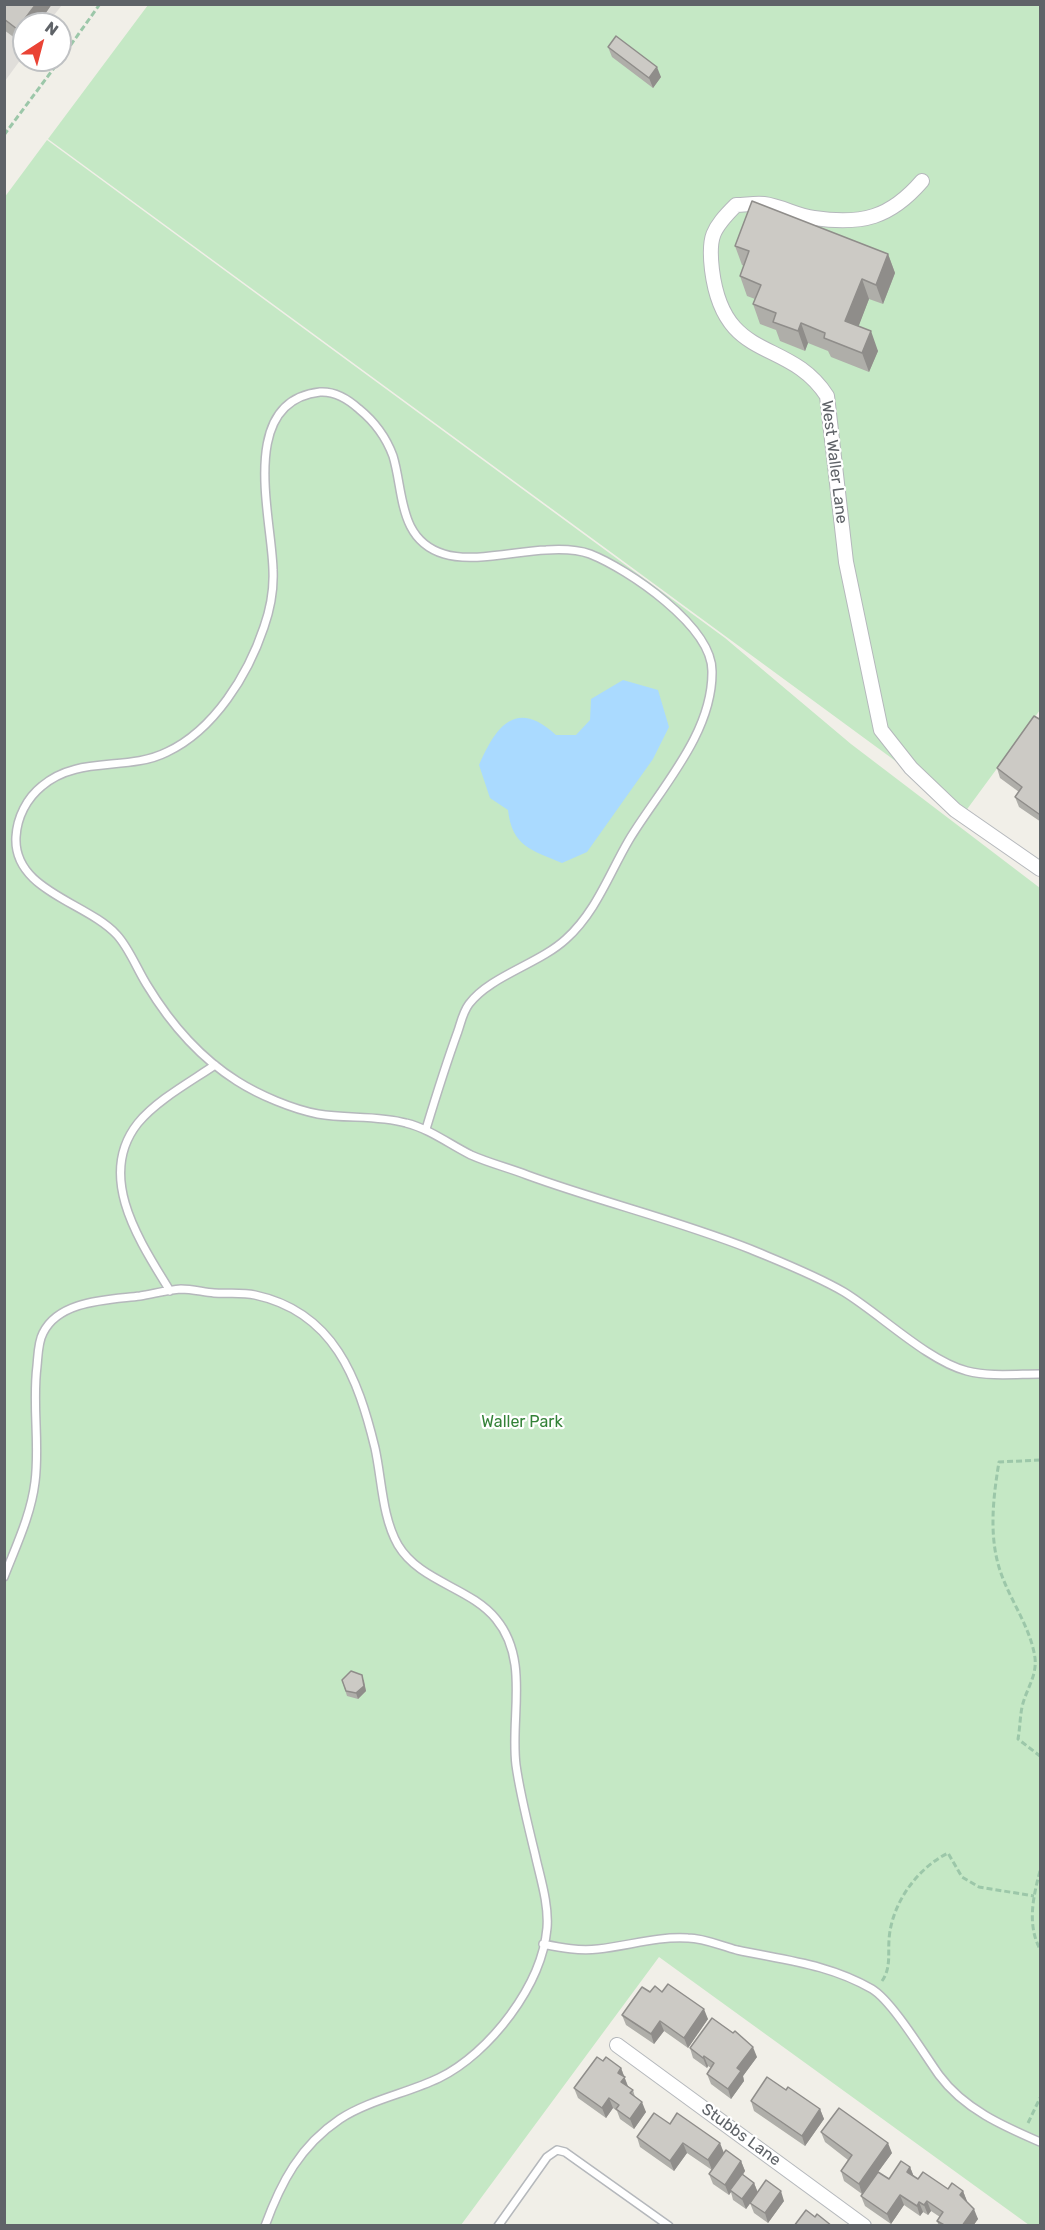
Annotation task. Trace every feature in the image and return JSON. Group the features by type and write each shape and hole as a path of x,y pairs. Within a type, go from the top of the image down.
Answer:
{"street":[{"name":"West Waller Lane","path":"922,181 907,198 880,216 858,219 813,218 764,204 736,205 722,219 709,243 714,286 730,326 752,344 791,362 818,382 827,396 846,562 881,730 912,768 955,810 1041,869"},
{"name":"Stubbs Lane","path":"617,2044 864,2226"}],"lane":[{"path":"426,1129 449,1054 469,1003 500,981 549,953 571,935 586,917 633,834 677,771 690,746 708,698 713,673 710,655 703,639 685,618 626,573 584,551 560,549 463,556 444,554 423,543 412,530 403,512 395,464 379,428 341,395 319,392 294,402 278,417 266,442 265,494 273,559 274,597 249,664 220,708 187,739 158,757 70,768 49,779 26,804 16,838 18,855 27,872 42,887 80,907 118,936 165,1015 215,1065 242,1084 319,1114 371,1116 401,1121 426,1129 470,1154 570,1191 664,1218 786,1265 845,1293 955,1367 973,1373 1041,1374"},
{"path":"170,1291 131,1221 120,1186 119,1164 124,1143 139,1122 215,1065"},
{"path":"4,1577 30,1510 35,1480 33,1393 42,1334 55,1319 74,1307 181,1289 252,1294 274,1301 310,1319 332,1340 346,1363 369,1425 388,1520 399,1547 415,1564 481,1604 498,1621 510,1644 516,1663 516,1761 542,1884 547,1925 541,1956 516,2006 478,2052 441,2077 396,2097 372,2103 341,2118 303,2150 288,2171 265,2226"},
{"path":"543,1944 572,1950 598,1949 645,1940 689,1938 805,1962 846,1974 875,1991 918,2042 940,2077 972,2108 1041,2142"},
{"path":"498,2226 547,2157 557,2150 565,2152 669,2226"}],"path":[{"path":"72,43 100,4"},
{"path":"4,135 51,72"},
{"path":"1041,1460 999,1462 994,1493 993,1522 1001,1575 1021,1618 1035,1657 1035,1675 1022,1706 1018,1739 1041,1756"},
{"path":"875,1991 888,1972 891,1919 909,1888 937,1859 948,1853 962,1877 979,1887 1034,1896"},
{"path":"1041,1871 1031,1914 1036,1942 1041,1949"},
{"path":"1022,2134 1041,2098"}],"shaded area":[{"path":"5,5 62,5 56,12 12,12 12,71 5,81"}],"green space":[{"path":"148,5 1040,5 1040,710 965,812 48,139"},
{"name":"Waller Park","path":"47,140 725,638 851,744 1040,888 1040,2225 1029,2225 659,1957 461,2225 5,2225 4,198"}],"water":[{"path":"623,680 658,690 669,727 653,759 587,852 562,863 525,846 519,840 510,822 508,810 490,798 479,765 500,729 519,718 542,724 556,735 576,735 590,720 591,699"}],"building":[{"path":"4,4 36,4 30,12 12,12 12,25 4,19"},
{"path":"616,36 657,67 649,78 608,47"},
{"path":"752,201 888,254 876,285 862,279 845,321 871,331 862,353 824,338 825,333 801,323 798,331 773,322 776,313 753,304 761,285 740,276 749,251 735,246"},
{"path":"1034,716 1041,720 1041,812 1039,814 1015,797 1022,787 997,768"},
{"path":"351,1671 362,1675 364,1686 356,1693 346,1691 342,1680"},
{"path":"668,1984 704,2009 684,2038 660,2021 651,2034 622,2015 642,1987 650,1992 655,1986 662,1992"},
{"path":"712,2018 733,2033 735,2031 753,2047 737,2068 741,2071 728,2089 707,2074 714,2063 690,2048"},
{"path":"597,2057 603,2061 606,2057 621,2068 618,2073 625,2077 621,2082 633,2090 630,2093 642,2102 630,2119 616,2109 619,2105 609,2098 602,2108 574,2088"},
{"path":"767,2077 786,2090 788,2087 820,2109 802,2136 751,2101"},
{"path":"839,2108 888,2143 859,2184 841,2171 852,2155 821,2132"},
{"path":"654,2113 670,2124 677,2113 720,2143 708,2160 683,2143 670,2161 637,2137"},
{"path":"726,2150 741,2161 725,2185 709,2174"},
{"path":"901,2161 910,2167 907,2172 918,2179 923,2172 948,2189 952,2183 963,2191 960,2195 974,2209 962,2226 946,2226 937,2221 943,2212 927,2201 924,2205 919,2202 917,2206 900,2195 887,2214 861,2196 878,2172 889,2179"},
{"path":"742,2174 754,2183 742,2199 730,2190"},
{"path":"766,2180 781,2191 765,2213 750,2203"},
{"path":"806,2210 815,2217 817,2214 832,2226 794,2226"}]}
